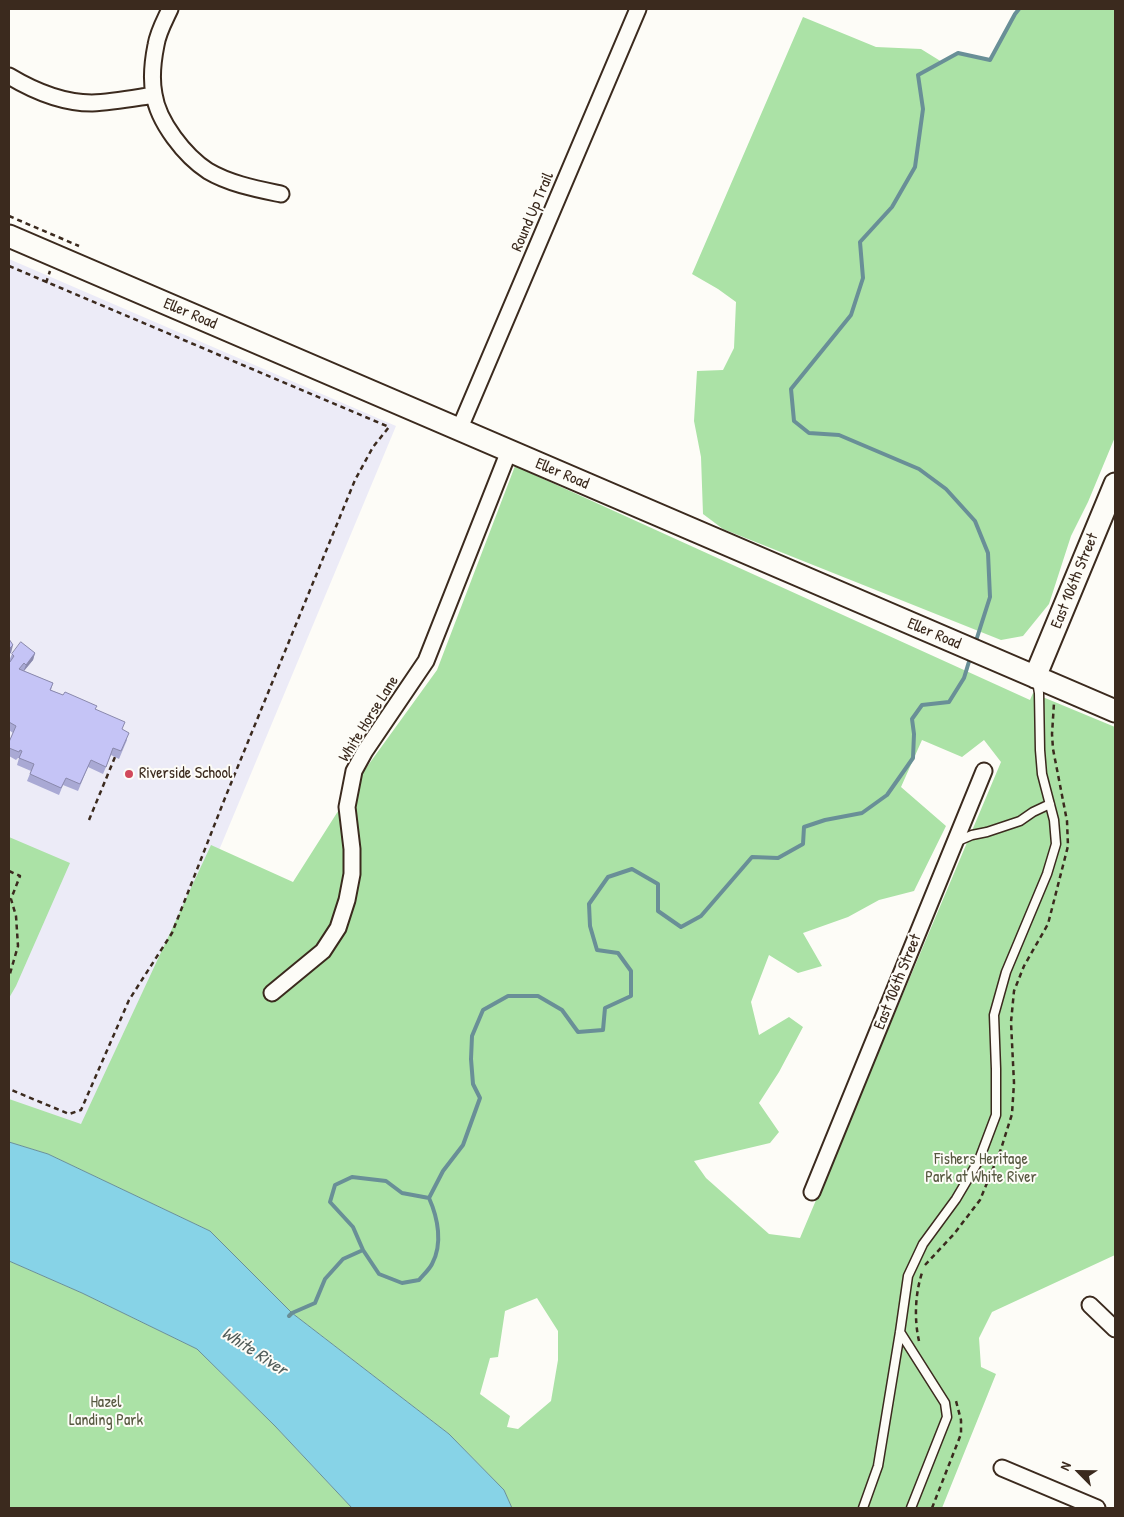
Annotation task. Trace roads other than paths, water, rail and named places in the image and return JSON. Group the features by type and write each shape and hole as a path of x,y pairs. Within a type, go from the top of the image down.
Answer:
{"street":[{"path":"170,9 156,44 153,68 154,95 174,139 192,158 209,171 248,187 281,194"},
{"name":"Round Up Trail","path":"459,430 638,9"},
{"path":"9,76 37,90 65,100 92,103 154,95"},
{"name":"Eller Road","path":"9,236 1115,711"},
{"name":"White Horse Lane","path":"272,993 323,951 338,928 347,900 352,874 352,849 347,807 354,771 365,751 426,661 509,451"},
{"name":"East 106th Street","path":"1035,677 1115,484"},
{"name":"East 106th Street","path":"812,1192 984,771"},
{"path":"1090,1305 1115,1329"},
{"path":"1002,1468 1097,1508"}],"lane":[{"path":"863,1508 878,1466 908,1276 923,1244 956,1200 979,1160 996,1115 994,1015 1006,972 1047,874 1056,844 1054,820 1042,774 1040,693 1035,677"},
{"path":"955,843 972,835 988,832 1020,821 1050,804"},
{"path":"900,1332 945,1403 947,1417 911,1508"}],"water":[{"name":"White River","path":"9,1142 48,1154 210,1231 292,1313 449,1434 504,1490 512,1508 352,1508 275,1426 197,1349 82,1293 9,1261"}],"waterway":[{"path":"975,644 990,597 988,553 975,521 946,489 919,469 839,435 809,433 794,421 791,389 851,315 863,278 860,242 892,207 915,167 923,109 918,75 958,53 990,60 1019,9"},
{"path":"289,1316 315,1303 325,1279 343,1259 363,1250 379,1274 402,1283 419,1280 431,1266 437,1248 438,1231 435,1214 429,1198 443,1171 463,1145 480,1098 473,1084 471,1059 472,1036 483,1010 508,996 538,996 562,1010 578,1032 603,1030 605,1008 631,996 631,971 618,953 597,950 590,926 589,904 608,877 632,869 658,884 658,911 681,927 701,916 752,857 778,858 803,844 804,827 825,820 862,813 887,795 913,758 914,734 912,719 922,705 949,702 964,678 971,655"},
{"path":"363,1250 353,1227 330,1202 335,1185 352,1177 386,1181 402,1193 429,1198"}],"place":[{"name":"Riverside School","path":"129,774"}],"park label":[{"name":"Fishers Heritage Park at White River","path":"981,1169"},
{"name":"Hazel Landing Park","path":"106,1412"}]}
